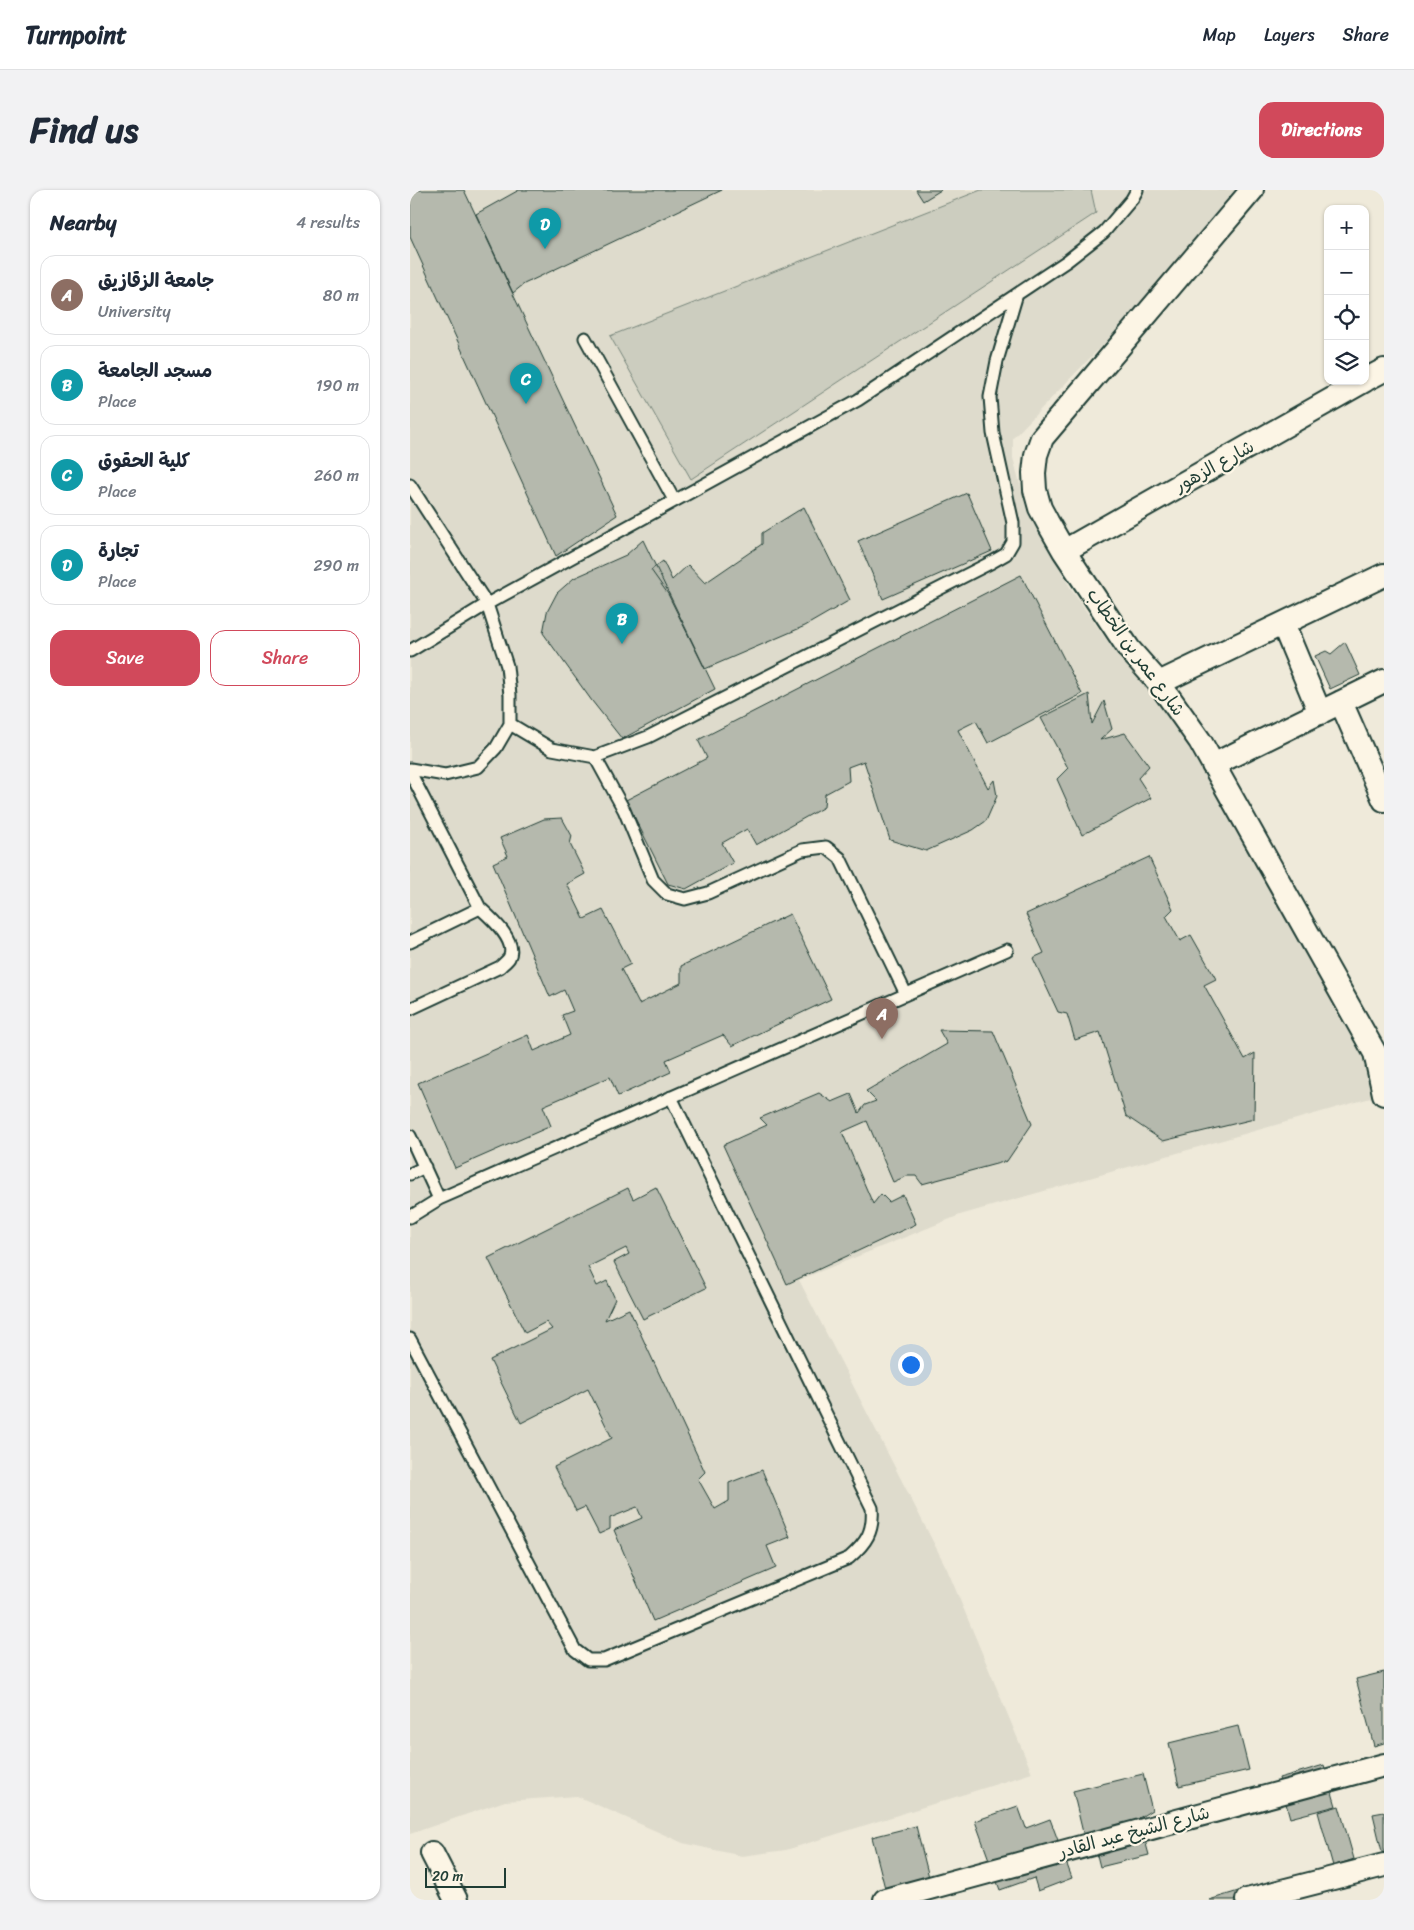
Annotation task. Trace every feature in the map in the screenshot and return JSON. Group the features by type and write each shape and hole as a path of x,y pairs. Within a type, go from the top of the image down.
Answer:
{"street":[{"name":"شارع عمر بن الخطاب","path":"1252,190 1042,438 1036,455 1035,490 1040,508 1064,551 1129,649 1159,684 1200,741 1379,1052 1384,1094"},
{"name":"شارع الزهور","path":"1369,378 1384,370"},
{"name":"شارع الزهور","path":"1064,551 1357,385"},
{"path":"1159,684 1384,575"},
{"path":"1283,624 1320,713"},
{"path":"1213,765 1384,681"},
{"path":"1341,702 1384,800"},
{"name":"شارع الشيخ عبد القادر","path":"885,1900 1384,1765"},
{"path":"432,1853 456,1900"},
{"path":"1247,1900 1384,1865"}],"lane":[{"path":"410,651 487,604 858,400 1067,261 1104,232 1132,199 1137,190"},
{"path":"510,724 552,749 595,757 648,736 1006,554 1013,542 1013,523 993,433 990,396 997,361 1017,294"},
{"path":"585,338 674,500"},
{"path":"410,484 487,604 507,666 510,696 510,724 496,748 478,767 445,775 410,771"},
{"path":"595,757 624,810 653,880 667,894 685,899 708,893 802,850 826,848 840,858 906,994"},
{"path":"410,771 480,908 502,928 511,947 509,957 500,966 410,1009"},
{"path":"410,942 480,908"},
{"path":"410,1217 439,1199 1007,950"},
{"path":"410,1339 575,1650 588,1660 604,1660 849,1558 861,1547 870,1534 873,1522 872,1508 671,1097"},
{"path":"410,1136 439,1199"},
{"path":"410,1174 425,1167"}],"shaded area":[{"path":"410,190 1242,190 1170,275 1013,438 1013,458 1026,506 1072,591 1116,653 1161,704 1178,728 1372,1070 1381,1095 960,1215 799,1280 947,1569 1032,1773 786,1850 742,1856 683,1843 577,1796 505,1801 410,1834"},
{"path":"981,190 1091,190 1096,213 691,479 610,336"}],"building":[{"path":"410,190 464,190 617,515 556,556 410,237"},
{"path":"519,190 722,190 524,284 513,293 476,214"},
{"path":"916,190 941,190 923,201"},
{"path":"967,493 992,551 883,599 858,541"},
{"path":"804,507 850,600 805,626 705,669 668,594 651,570 663,561 672,580 688,565 705,583 762,544 762,533"},
{"path":"643,540 715,689 622,739 543,633 547,612 557,593 574,578 626,555"},
{"path":"1021,575 1082,694 988,743 976,721 958,730 988,788 994,780 997,796 986,821 973,830 926,851 890,840 864,761 848,767 849,781 825,794 824,807 756,845 747,829 722,843 733,863 686,889 668,884 626,800 707,758 698,740"},
{"path":"1345,642 1360,675 1330,689 1315,656 1326,651 1331,654"},
{"path":"1089,694 1092,724 1104,701 1112,729 1100,740 1125,733 1149,766 1138,778 1151,798 1082,835 1057,779 1068,768 1041,718"},
{"path":"562,818 572,836 570,844 585,874 567,884 584,919 603,910 631,964 621,969 639,1004 681,983 681,966 790,914 831,999 732,1046 723,1035 666,1060 671,1072 618,1096 610,1077 543,1106 551,1126 455,1168 418,1083 528,1035 534,1051 570,1035 562,1015 573,1011 564,990 550,997 493,863 508,856 500,838 544,819"},
{"path":"1149,857 1173,909 1166,916 1180,941 1191,935 1216,979 1204,985 1245,1059 1255,1053 1254,1119 1163,1141 1126,1116 1100,1032 1075,1040 1067,1014 1058,1012 1033,958 1044,953 1026,914"},
{"path":"939,1030 993,1031 1032,1124 1007,1161 922,1184 916,1176 907,1176 893,1182 867,1121 842,1132 873,1204 881,1194 889,1202 903,1195 916,1224 787,1284 723,1145 767,1125 760,1118 819,1093 832,1102 851,1094 859,1113 865,1105 876,1101 866,1091 947,1044"},
{"path":"656,1187 706,1288 643,1319 614,1262 629,1254 626,1248 588,1267 597,1286 607,1281 615,1299 605,1320 629,1309 705,1472 698,1479 715,1509 729,1501 729,1483 762,1470 790,1537 767,1546 776,1568 653,1621 614,1530 642,1518 637,1507 610,1518 610,1529 599,1534 585,1507 576,1511 554,1467 612,1438 588,1389 521,1423 490,1360 552,1329 546,1322 525,1333 488,1258 628,1188 633,1199"},
{"path":"1384,1672 1384,1743 1374,1746 1356,1679"},
{"path":"1238,1726 1249,1770 1179,1786 1169,1743"},
{"path":"1324,1765 1336,1806 1290,1818 1279,1778"},
{"path":"1143,1774 1152,1810 1139,1818 1149,1855 1100,1867 1093,1839 1085,1841 1073,1791"},
{"path":"1018,1806 1026,1828 1050,1819 1072,1878 1038,1891 1034,1878 1000,1890 975,1821"},
{"path":"1339,1806 1354,1859 1333,1866 1318,1812"},
{"path":"1384,1812 1384,1860 1373,1814"},
{"path":"916,1826 934,1897 888,1900 872,1837"},
{"path":"1255,1886 1259,1900 1209,1900"}],"place":[{"name":"تجارة","path":"545,249"},
{"name":"كلية الحقوق","path":"526,404"},
{"name":"مسجد الجامعة","path":"622,644"},
{"name":"جامعة الزقازيق","path":"882,1039"}]}
